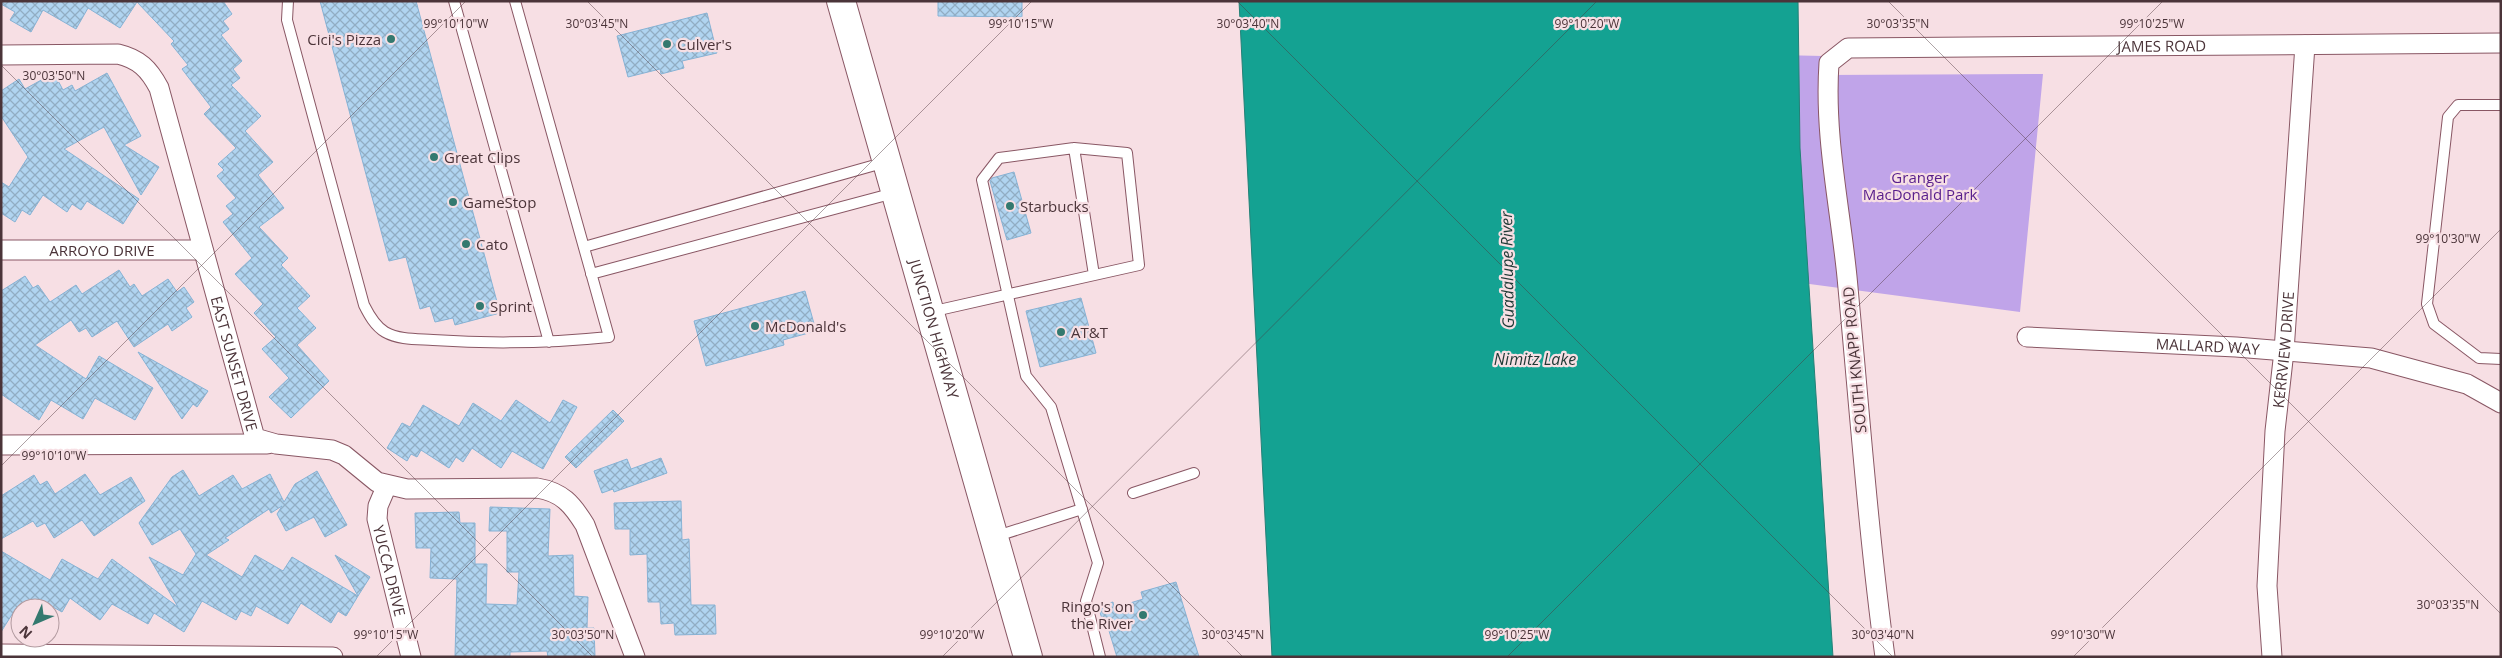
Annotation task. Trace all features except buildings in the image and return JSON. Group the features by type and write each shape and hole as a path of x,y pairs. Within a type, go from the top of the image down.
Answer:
{"main road":[{"name":"JUNCTION HIGHWAY","path":"841,1 894,193 1028,657"}],"street":[{"name":"JAMES ROAD","path":"1829,64 1848,48 2501,44"},
{"name":"KERRVIEW DRIVE","path":"2272,657 2267,586 2275,431 2284,351 2305,45"},
{"name":"EAST SUNSET DRIVE","path":"1,55 111,53 132,57 144,64 152,75 158,88 255,438 276,444 332,450 344,455 377,482 407,489 537,488 558,493 566,499 586,524 635,657"},
{"name":"SOUTH KNAPP ROAD","path":"1829,64 1828,115 1833,170 1847,275 1858,424 1885,657"},
{"name":"ARROYO DRIVE","path":"1,250 203,250"},
{"name":"MALLARD WAY","path":"2027,337 2284,351 2371,358 2467,384 2501,403"},
{"path":"1,445 276,444"},
{"name":"YUCCA DRIVE","path":"387,485 378,506 377,519 411,657"},
{"path":"1,654 333,657"}],"lane":[{"path":"288,1 287,20 364,305 374,323 384,331 399,338 464,342 549,342 609,336 515,1"},
{"path":"454,1 549,342"},
{"path":"2501,105 2458,106 2448,117 2427,304 2434,324 2479,358 2501,360"},
{"path":"1074,148 1094,275"},
{"path":"928,312 1007,294 1139,265 1126,153 1074,148 999,158 982,180 1007,294 1026,376 1051,406 1098,563 1086,601 1100,657"},
{"path":"584,248 886,162"},
{"path":"591,274 894,193"},
{"path":"1133,493 1194,473"},
{"path":"993,537 1082,509"}],"green space":[{"name":"Granger MacDonald Park","path":"1776,55 1823,56 1823,75 2043,74 2020,312 1787,281"}],"water":[{"name":"Nimitz Lake","path":"1239,1 1798,1 1800,148 1833,657 1272,657"}],"place":[{"name":"Cici's Pizza","path":"391,39"},
{"name":"Culver's","path":"667,44"},
{"name":"Great Clips","path":"434,157"},
{"name":"GameStop","path":"453,202"},
{"name":"Starbucks","path":"1010,206"},
{"name":"Cato","path":"466,244"},
{"name":"Sprint","path":"480,306"},
{"name":"McDonald's","path":"755,326"},
{"name":"AT&T","path":"1061,332"},
{"name":"Ringo's on the River","path":"1143,615"}],"water label":[{"name":"Guadalupe River","path":"1507,270"}]}
